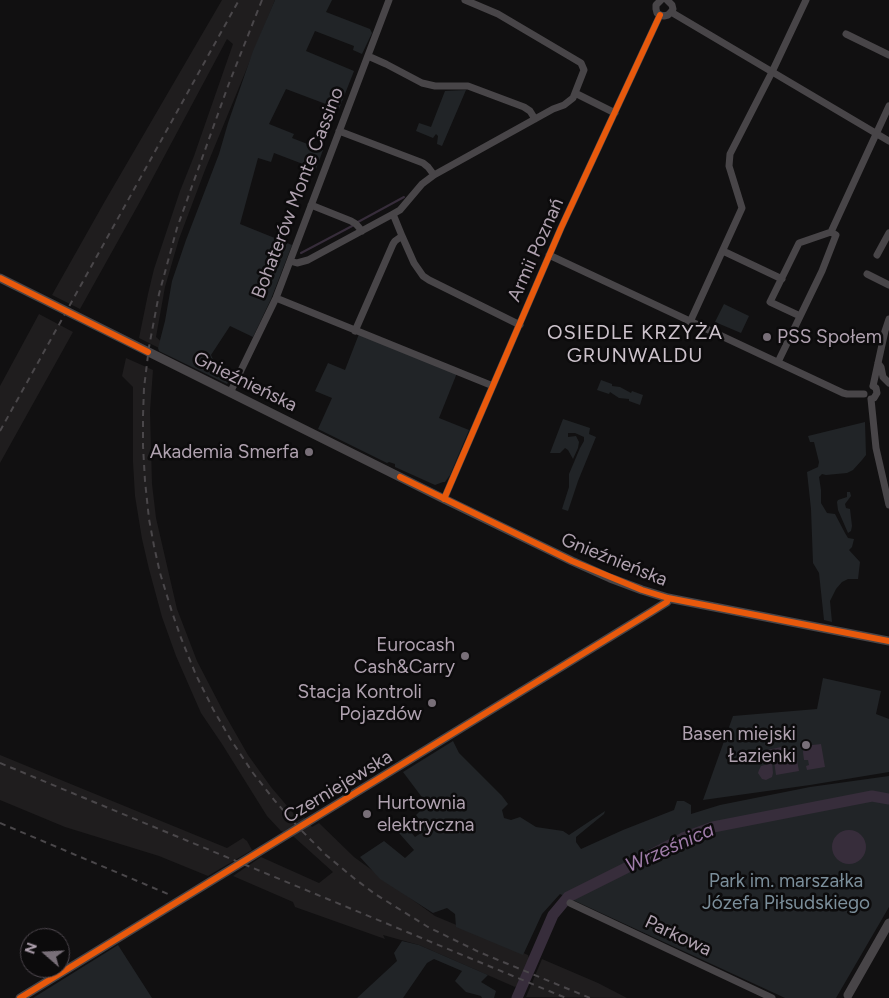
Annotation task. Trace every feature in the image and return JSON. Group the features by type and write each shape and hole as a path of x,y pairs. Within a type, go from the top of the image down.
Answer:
{"street":[{"name":"Bohaterów Monte Cassino","path":"230,393 276,298 389,0"},
{"path":"290,261 297,263 308,260 400,210 422,184 434,175 564,105 573,98 584,70 581,63 498,14 465,0"},
{"path":"648,0 659,2 656,9 657,12 664,16 668,15 673,9 672,4 667,0"},
{"path":"690,322 742,208 729,166 730,154 806,0"},
{"path":"671,12 889,141"},
{"name":"Armii Poznań","path":"444,499 549,255 660,15"},
{"path":"846,34 889,55"},
{"path":"368,56 422,83 435,86 468,86 524,106 535,119"},
{"path":"575,94 615,112"},
{"path":"800,316 770,302 799,243 831,232 889,106"},
{"path":"339,131 423,163 434,175"},
{"path":"311,205 351,221 362,231"},
{"path":"393,214 414,263 423,276 520,324"},
{"path":"778,362 822,271 836,235 831,232"},
{"path":"877,255 889,233"},
{"path":"356,331 393,244 402,236"},
{"path":"723,251 782,278"},
{"path":"549,255 843,393 864,394 871,399"},
{"path":"867,274 889,285"},
{"name":"Gnieźnieńska","path":"0,278 580,565 642,590 668,598 889,641"},
{"path":"276,298 493,386"},
{"path":"871,399 877,393 874,387 885,331 889,320"},
{"path":"864,394 869,386 889,384 883,377 878,363"},
{"path":"871,399 876,448 889,505"},
{"name":"Czerniejewska","path":"20,998 627,627 667,602 668,598"},
{"name":"Parkowa","path":"570,903 772,998"},
{"path":"848,995 889,923"}],"shaded area":[{"path":"222,0 275,0 205,170 179,239 165,287 156,337 166,346 161,349 139,338 148,294 154,269 180,191 233,44 227,39 80,309 52,295"},
{"path":"39,314 73,332 0,463 0,386"},
{"path":"126,358 153,370 150,411 152,484 156,518 177,609 197,661 248,755 271,787 299,820 304,817 312,827 319,823 354,857 435,916 528,955 530,961 518,985 515,987 419,945 383,935 385,939 295,907 293,902 233,876 261,857 319,883 333,872 294,837 281,831 267,816 201,713 176,656 162,617 142,539 135,496 133,387 122,376"},
{"path":"821,744 825,767 807,770 806,766 809,765 808,760 804,760 804,746"},
{"path":"787,746 788,756 796,755 799,771 776,775 774,761 772,761 772,777 766,780 762,779 758,773 759,770 761,766 768,764 767,762 760,762 757,756 759,753"},
{"path":"0,755 227,848 243,838 252,850 208,876 159,856 65,827 0,800"},
{"path":"849,830 856,831 861,835 865,840 865,854 861,859 856,863 849,864 842,863 837,859 833,854 832,847 833,840 837,835 842,831"},
{"path":"542,959 598,983 627,998 526,997"}],"green space":[{"path":"275,0 332,0 326,12 370,29 372,33 362,54 353,50 354,46 315,31 306,51 354,71 339,109 286,89 269,124 294,134 292,138 323,150 316,169 274,153 271,162 258,158 240,224 292,245 271,299 253,337 230,326 211,355 216,366 234,376 227,384 159,351 158,348 172,281 219,154 253,51"},
{"path":"466,90 442,146 437,144 438,136 436,134 433,138 416,131 419,123 431,127 445,91"},
{"path":"724,304 749,316 741,333 715,322"},
{"path":"359,334 457,373 439,418 469,430 450,475 445,482 435,485 395,467 395,464 387,463 318,429 332,398 315,391 328,363 345,370"},
{"path":"601,380 631,393 632,391 643,395 640,405 629,401 629,399 619,398 610,392 609,394 597,390"},
{"path":"563,419 590,428 589,434 596,437 568,511 562,509 569,487 569,474 584,441 584,437 575,433 568,433 568,437 576,436 579,442 573,459 565,448 560,453 550,453"},
{"path":"865,422 866,455 862,460 853,470 847,473 822,474 819,477 821,503 827,513 835,514 848,538 854,539 849,550 860,562 858,579 848,579 842,582 830,601 832,622 824,620 819,573 813,563 811,509 807,472 818,467 819,462 814,442 810,442 808,436"},
{"path":"847,492 850,492 851,496 845,504 846,508 850,509 852,526 851,531 848,533 838,510 837,502 847,497"},
{"name":"Basen miejski Łazienki","path":"823,678 881,691 876,714 889,719 889,772 703,800 733,716 817,709"},
{"name":"Park im. marszałka Józefa Piłsudskiego","path":"453,741 459,753 508,804 502,810 504,818 511,820 520,817 536,827 563,831 569,835 605,811 604,814 576,837 576,842 581,849 674,810 677,801 684,801 691,805 691,814 720,805 810,787 889,776 889,907 836,998 785,998 560,894 542,914 523,955 456,927 455,914 447,908 433,913 380,879 360,857 384,841 405,858 414,850 396,828 407,827 415,837 421,833 424,826 416,815 427,804 403,772"},
{"path":"402,941 419,945 488,975 481,982 496,991 494,998 482,998 481,996 466,992 455,981 462,971 434,959 427,963 403,998 357,998 397,961 394,953"},
{"path":"118,945 152,998 33,998 65,978 70,978 70,975"}],"waterway":[{"path":"358,222 404,197"},
{"path":"301,253 354,225"},
{"name":"Wrześnica","path":"517,998 553,915 568,897 683,838 713,827 872,796 889,799"}],"railway":[{"path":"0,431 239,0"},
{"path":"262,0 228,86 177,228 159,294 149,347 143,416 145,481 154,546 172,612 196,675 231,740 275,801 326,855 375,894 428,927 479,952 590,998"},
{"path":"0,763 566,998"},
{"path":"0,823 168,894"}],"cycle path":[{"path":"444,499 561,228 660,15"},
{"path":"0,278 148,352"},
{"path":"400,477 572,561 642,590 668,598 889,641"},
{"path":"20,998 651,612 667,602 668,598"}],"place":[{"name":"PSS Społem","path":"767,337"},
{"name":"Akademia Smerfa","path":"309,452"},
{"name":"Eurocash Cash&Carry","path":"465,656"},
{"name":"Stacja Kontroli Pojazdów","path":"432,703"},
{"name":"Basen miejski Łazienki","path":"806,745"},
{"name":"Hurtownia elektryczna","path":"367,814"}],"district":[{"name":"OSIEDLE KRZYŻA GRUNWALDU","path":"635,344"}]}
